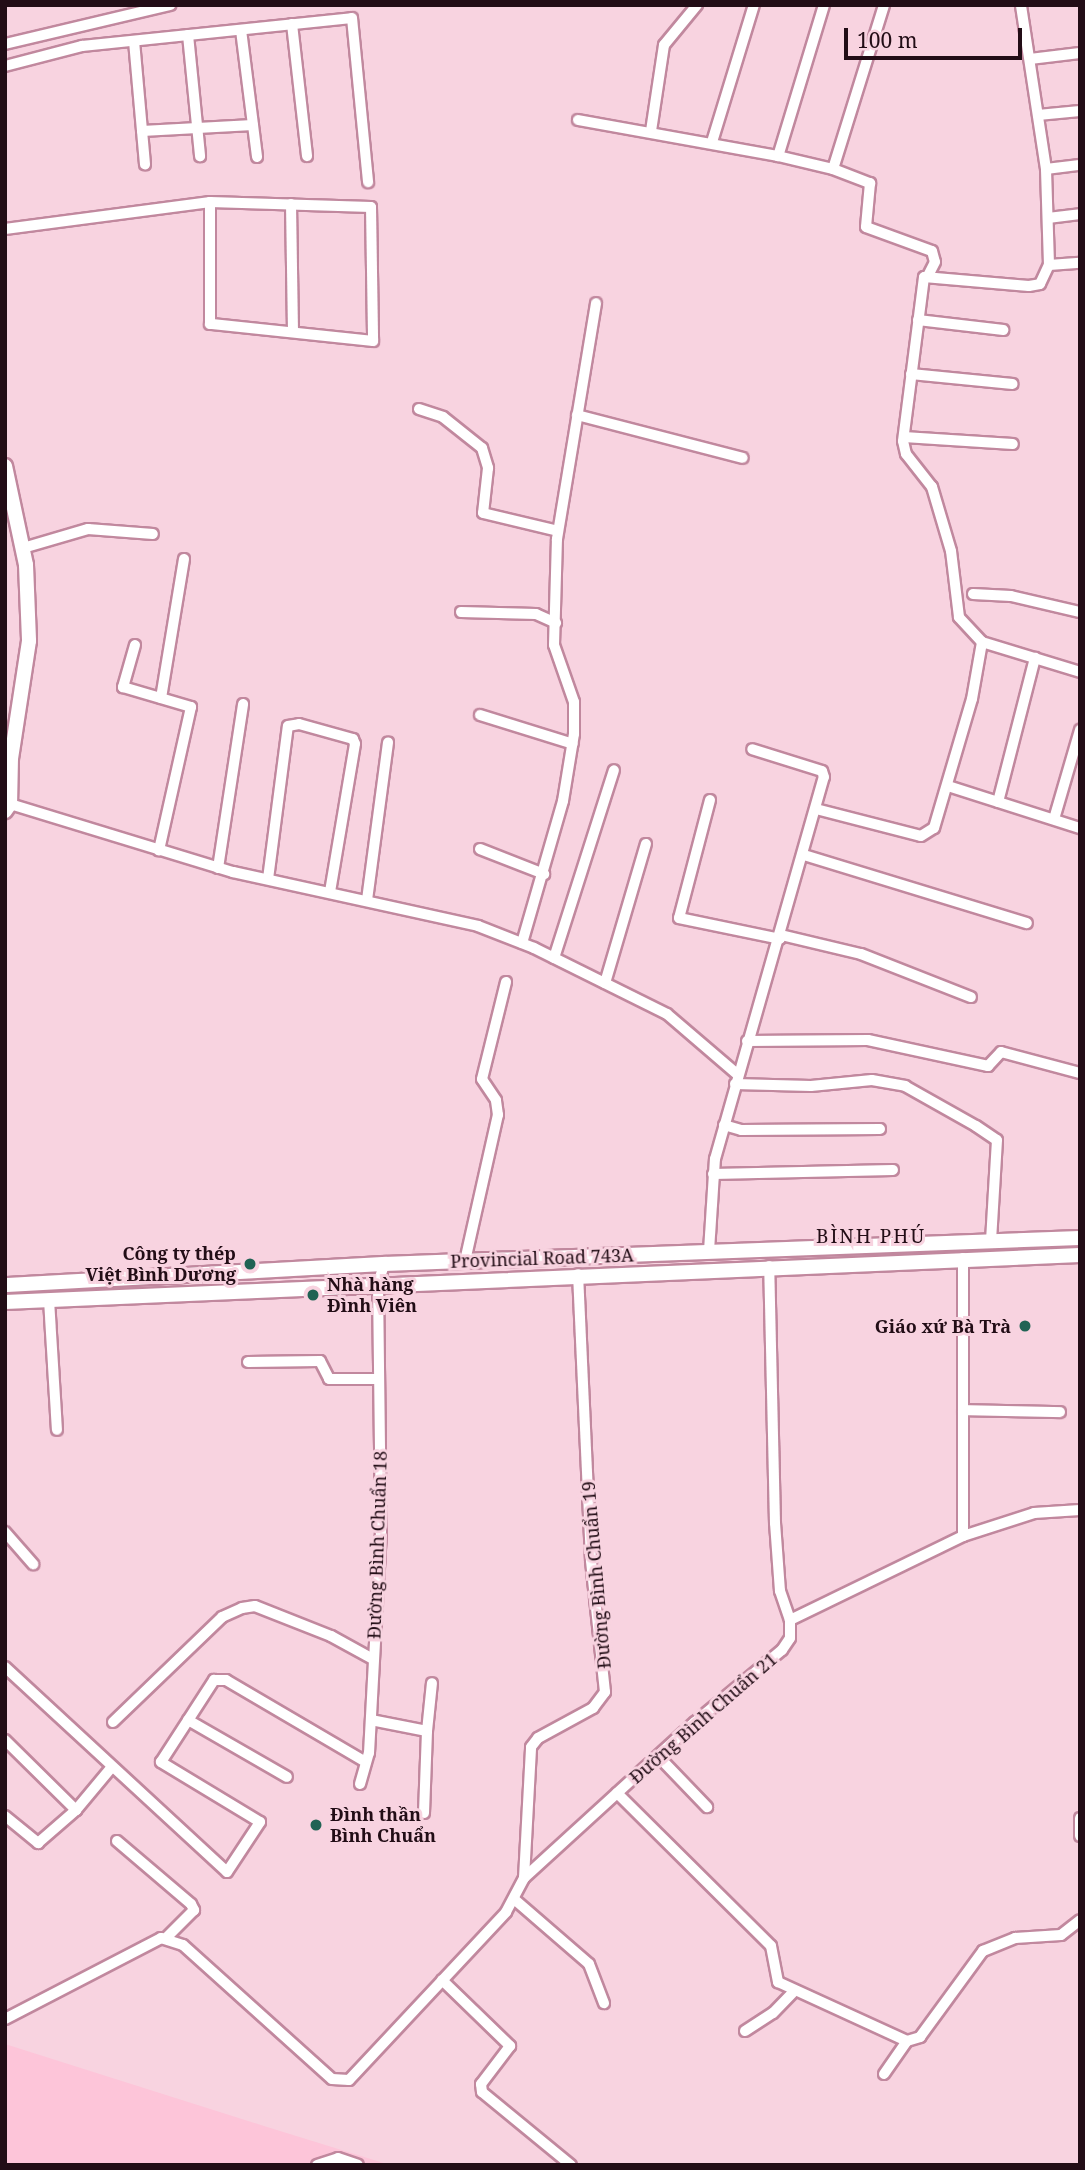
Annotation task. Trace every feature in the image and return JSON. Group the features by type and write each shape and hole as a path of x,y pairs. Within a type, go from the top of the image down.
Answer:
{"main road":[{"path":"5,466 21,532 29,641 11,758 8,808"},
{"name":"Provincial Road 743A","path":"5,1285 384,1264 1080,1238"},
{"path":"1058,1239 1058,1256"},
{"name":"Provincial Road 743A","path":"5,1302 769,1266 1080,1255"}],"street":[{"path":"5,44 170,5"},
{"path":"651,131 664,45 697,5"},
{"path":"712,142 754,5"},
{"path":"778,156 824,5"},
{"path":"833,169 884,5"},
{"path":"928,276 1029,286 1040,285 1049,265 1046,169 1021,5"},
{"path":"5,66 82,46 352,18 368,182"},
{"path":"292,24 307,156"},
{"path":"241,30 257,157"},
{"path":"188,36 200,156"},
{"path":"134,41 145,165"},
{"path":"1030,59 1080,53"},
{"path":"1038,115 1080,111"},
{"path":"578,120 712,142 833,169 870,183 866,227 932,251 935,262 923,283 904,437 906,454 932,488 951,551 959,617 982,642 1080,672"},
{"path":"142,131 253,125"},
{"path":"1046,169 1080,164"},
{"path":"5,229 210,202 371,207 373,341 210,324 210,202"},
{"path":"291,204 293,332"},
{"path":"1048,218 1080,214"},
{"path":"1049,265 1080,263"},
{"path":"522,943 544,874 573,744 574,702 554,645 558,531 596,303"},
{"path":"918,320 1003,330"},
{"path":"911,374 1013,384"},
{"path":"419,409 443,417 482,448 488,468 483,513 558,531"},
{"path":"578,415 743,458"},
{"path":"904,437 1013,444"},
{"path":"5,529 21,532"},
{"path":"23,548 88,529 153,534"},
{"path":"161,698 184,559"},
{"path":"972,594 1010,596 1080,612"},
{"path":"461,612 536,614 555,623"},
{"path":"816,809 921,835 934,828 948,786 982,642"},
{"path":"135,645 123,687 191,707 159,850"},
{"path":"998,802 1035,658"},
{"path":"218,868 243,704"},
{"path":"480,715 573,744"},
{"path":"268,879 288,726 299,724 353,739 355,744 330,892"},
{"path":"1054,819 1080,730"},
{"path":"367,900 388,742"},
{"path":"709,1251 713,1174 724,1125 804,855 822,771 752,749"},
{"path":"554,958 614,770"},
{"path":"948,786 1080,828"},
{"path":"710,800 679,918 861,954 971,997"},
{"path":"8,808 218,868 478,926 522,943 667,1014 736,1079 811,1086 872,1080 914,1090 997,1140 991,1241"},
{"path":"605,983 646,844"},
{"path":"480,849 544,874"},
{"path":"804,855 1027,923"},
{"path":"465,1261 499,1109 482,1079 506,982"},
{"path":"747,1041 868,1040 988,1066 997,1052 1080,1073"},
{"path":"724,1125 751,1130 880,1129"},
{"path":"713,1174 893,1170"},
{"path":"963,1258 963,1536"},
{"name":"Đường Bình Chuẩn 18","path":"360,1784 366,1762 371,1720 381,1530 378,1284 384,1264"},
{"path":"769,1266 775,1523 780,1591 790,1620 963,1536 1034,1513 1080,1510"},
{"name":"Đường Bình Chuẩn 19","path":"524,1878 531,1747 538,1738 593,1708 606,1684 592,1560 578,1275"},
{"path":"49,1300 57,1430"},
{"path":"248,1362 320,1361 330,1379 378,1378"},
{"path":"963,1410 1060,1412"},
{"path":"5,1532 33,1564"},
{"path":"113,1722 222,1617 242,1608 255,1606 331,1636 373,1659"},
{"name":"Đường Bình Chuẩn 21","path":"524,1878 658,1755 782,1650 790,1638 790,1620"},
{"path":"5,1667 111,1768 227,1872 260,1822 161,1762 214,1679 226,1680 366,1762"},
{"path":"424,1813 432,1683"},
{"path":"188,1720 287,1777"},
{"path":"371,1720 427,1731"},
{"path":"5,1740 76,1810"},
{"path":"658,1755 707,1807"},
{"path":"5,1816 38,1843 76,1810 111,1768"},
{"path":"617,1793 718,1897 735,1905 771,1946 778,1982 908,2041"},
{"path":"1080,1818 1080,1836"},
{"path":"5,2020 165,1939 194,1910 191,1904 117,1841"},
{"path":"165,1939 183,1945 201,1960 332,2079 358,2076 514,1899 524,1878"},
{"path":"514,1899 589,1964 604,2003"},
{"path":"884,2074 908,2041 920,2037 983,1951 1015,1938 1062,1935 1080,1920"},
{"path":"442,1980 510,2046 481,2084 482,2092 571,2165"},
{"path":"745,2031 773,2013 794,1991"},
{"path":"317,2165 338,2158 358,2165"}],"shaded area":[{"path":"5,2044 264,2126 390,2165 5,2165"}],"place":[{"name":"Công ty thép Việt Bình Dương","path":"250,1264"},
{"name":"Nhà hàng Đình Viên","path":"313,1295"},
{"name":"Giáo xứ Bà Trà","path":"1025,1326"},
{"name":"Đình thần Bình Chuẩn","path":"316,1825"}],"district":[{"name":"BÌNH PHÚ","path":"871,1237"}]}
